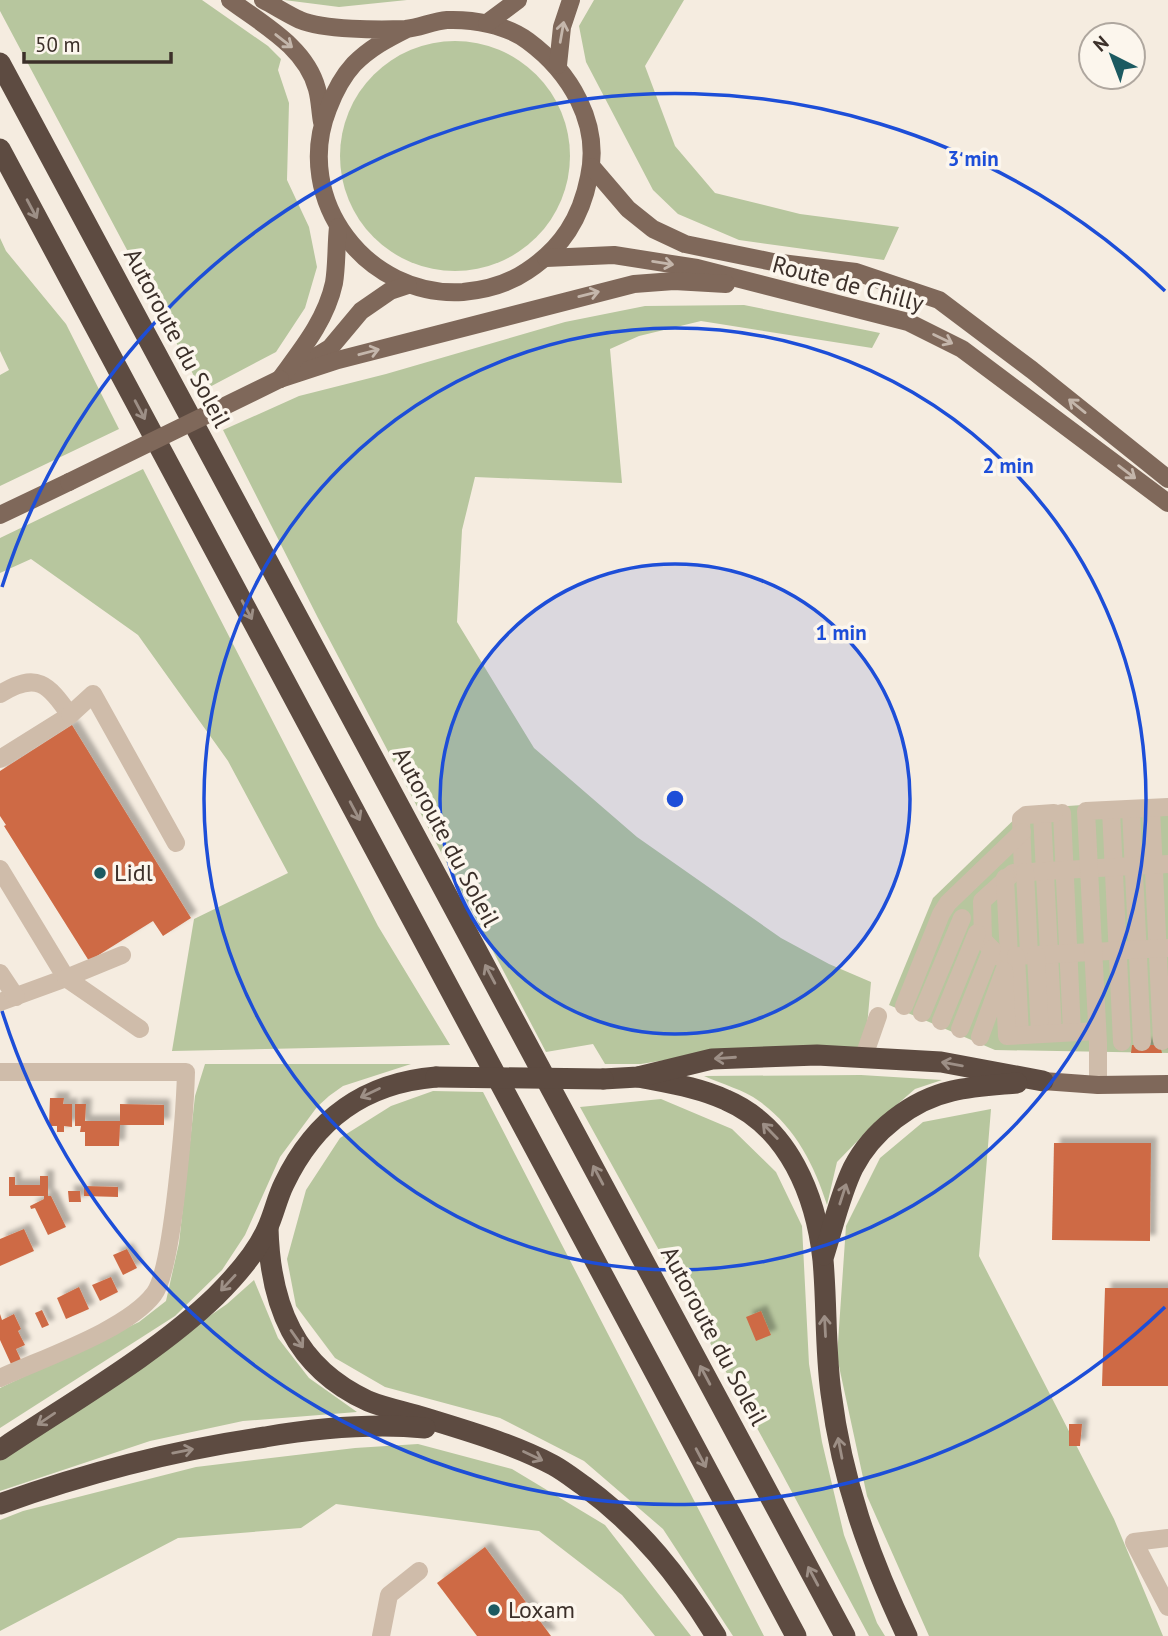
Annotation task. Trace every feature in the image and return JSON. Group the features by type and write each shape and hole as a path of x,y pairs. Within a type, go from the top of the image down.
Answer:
{"highway":[{"name":"Autoroute du Soleil","path":"0,63 845,1636"},
{"path":"0,149 796,1636"},
{"path":"0,1450 141,1355 195,1315 256,1250 268,1228 283,1185 309,1143 332,1117 373,1091 413,1079 436,1077 638,1077 730,1057 864,1056 941,1062 1043,1081"},
{"path":"638,1077 694,1088 751,1113 771,1130 789,1154 804,1182 823,1260 831,1391 844,1468 872,1558 907,1636"},
{"path":"823,1260 853,1168 879,1133 926,1100 954,1090 1043,1081"},
{"path":"268,1228 271,1269 279,1306 295,1337 335,1380 367,1400 512,1446 556,1466 632,1524 693,1599 716,1636"},
{"path":"0,1504 116,1467 175,1453 295,1432 390,1425 469,1433"}],"main road":[{"path":"230,0 292,46 307,67 317,87 322,123 318,159 323,194 338,227 368,262 408,285 444,293 481,291 516,279 546,258 569,232 584,201 592,167 590,131 578,96 558,65 526,39 487,23 446,20 407,29 377,44 353,65 334,92 322,123"},
{"path":"263,0 302,21 328,27 407,29"},
{"path":"487,23 518,0"},
{"path":"558,65 562,27 570,0"},
{"name":"Route de Chilly","path":"592,167 628,209 653,229 685,244 773,261 856,272 939,300 1032,370 1168,479"},
{"path":"280,379 314,331 326,307 334,281 338,227"},
{"name":"Route de Chilly","path":"546,258 614,255 697,268 908,322 962,349 1168,503"},
{"path":"280,379 338,360 634,284 674,281 761,285"},
{"path":"0,515 280,379 330,348 361,311 390,291 408,285"},
{"path":"1043,1081 1098,1085 1168,1084"}],"street":[{"path":"0,694 17,684 30,681 42,684 52,690 70,715"},
{"path":"0,759 70,715 93,694 176,843"},
{"path":"960,1029 1010,953 1024,872 1021,819 1026,814 1159,807 1165,1040 1122,1042 1072,1032 1007,1036 1010,953 1005,878"},
{"path":"1131,809 1142,1042"},
{"path":"1111,810 1122,1042"},
{"path":"1086,811 1098,1085"},
{"path":"1062,813 1072,1032"},
{"path":"980,1037 1010,953 1045,871 1042,814"},
{"path":"904,1006 948,903 1022,832"},
{"path":"922,1013 963,918 1013,873 1161,864"},
{"path":"0,869 66,978 140,1029"},
{"path":"982,901 1010,953 1046,1034"},
{"path":"944,910 963,918 1010,953 1163,948"},
{"path":"941,1021 1010,953"},
{"path":"0,973 8,1000 122,955"},
{"path":"864,1056 878,1016"},
{"path":"0,1072 186,1072 167,1261 156,1293 123,1323 0,1378"},
{"path":"1168,1538 1134,1542 1168,1607"},
{"path":"382,1636 389,1595 419,1571"}],"green space":[{"path":"0,0 202,0 268,46 281,59 278,70 289,103 287,180 309,227 317,267 305,308 276,352 202,391 0,11"},
{"path":"284,0 407,0 339,7"},
{"path":"594,0 684,0 645,66 675,146 715,193 800,214 899,227 884,260 739,240 678,214 653,190 586,62 579,26"},
{"path":"444,41 466,41 499,49 537,74 562,112 568,133 568,179 562,200 537,238 499,263 466,271 444,271 411,263 373,238 348,200 340,167 340,145 348,112 373,74 411,49"},
{"path":"0,238 6,251 66,324 119,429 0,486 0,375 9,370 0,351"},
{"path":"744,305 880,333 872,348 701,321 639,336 610,349 622,483 475,477 462,530 457,622 534,748 637,837 781,938 829,964 871,982 865,1049 720,1051 641,1064 605,1064 593,1044 546,1052 318,618 223,430 299,396 386,374 565,322 645,306"},
{"path":"143,469 378,926 450,1045 172,1051 194,919 288,873 228,761 138,635 31,559 0,573 0,538"},
{"path":"1168,799 1168,1053 995,1050 889,1005 933,898 1025,809"},
{"path":"205,1064 411,1064 343,1086 317,1107 280,1157 245,1235 222,1270 175,1316 0,1428 0,1388 139,1322 166,1301 179,1243 195,1096"},
{"path":"861,1075 942,1080 915,1089 871,1127 837,1162 827,1205 802,1147 783,1122 753,1097 704,1076"},
{"path":"433,1091 483,1092 764,1636 733,1636 663,1529 584,1461 500,1418 385,1387 335,1358 296,1306 287,1259 306,1190 340,1138 391,1106"},
{"path":"661,1099 732,1129 776,1172 802,1226 809,1364 822,1442 844,1535 877,1623 885,1636 869,1636 580,1107"},
{"path":"991,1109 979,1256 1114,1519 1163,1636 929,1636 867,1496 837,1357 846,1226 880,1158 923,1122"},
{"path":"254,1280 278,1338 309,1378 357,1412 243,1421 150,1441 0,1491 0,1460 227,1304"},
{"path":"418,1444 512,1469 605,1525 691,1636 655,1636 622,1595 539,1531 336,1504 301,1528 178,1538 0,1631 0,1520 23,1511 196,1467 355,1448"}],"building":[{"name":"Lidl","path":"72,725 191,918 163,936 153,921 89,961 0,816 0,771"},
{"path":"1132,1045 1160,1045 1162,1053 1131,1053"},
{"path":"50,1098 64,1098 63,1104 72,1104 72,1127 64,1126 64,1132 57,1132 57,1126 49,1126"},
{"path":"75,1104 86,1104 85,1121 120,1121 120,1104 164,1105 164,1125 120,1125 119,1146 85,1146 85,1132 80,1132 81,1126 75,1126"},
{"path":"1054,1143 1151,1143 1150,1241 1052,1240"},
{"path":"40,1176 48,1176 48,1196 51,1196 66,1227 48,1235 35,1208 31,1209 30,1206 44,1199 44,1196 9,1196 9,1177 15,1177 15,1185 40,1185"},
{"path":"84,1186 118,1187 118,1197 84,1196"},
{"path":"68,1191 80,1191 81,1202 69,1202"},
{"path":"24,1229 34,1251 0,1266 0,1239"},
{"path":"127,1249 137,1268 123,1275 113,1255"},
{"path":"111,1277 118,1292 100,1301 92,1285"},
{"path":"79,1287 89,1309 66,1319 57,1298"},
{"path":"1105,1288 1168,1288 1168,1386 1102,1386"},
{"path":"42,1310 49,1325 42,1328 35,1313"},
{"path":"761,1311 771,1335 756,1341 746,1317"},
{"path":"0,1314 2,1320 14,1314 25,1345 16,1349 21,1360 11,1364 0,1340"},
{"path":"1069,1424 1082,1424 1080,1446 1069,1446"},
{"name":"Loxam","path":"485,1547 551,1636 477,1636 437,1583"}],"place":[{"name":"Lidl","path":"100,873"},
{"name":"Loxam","path":"494,1610"}]}
